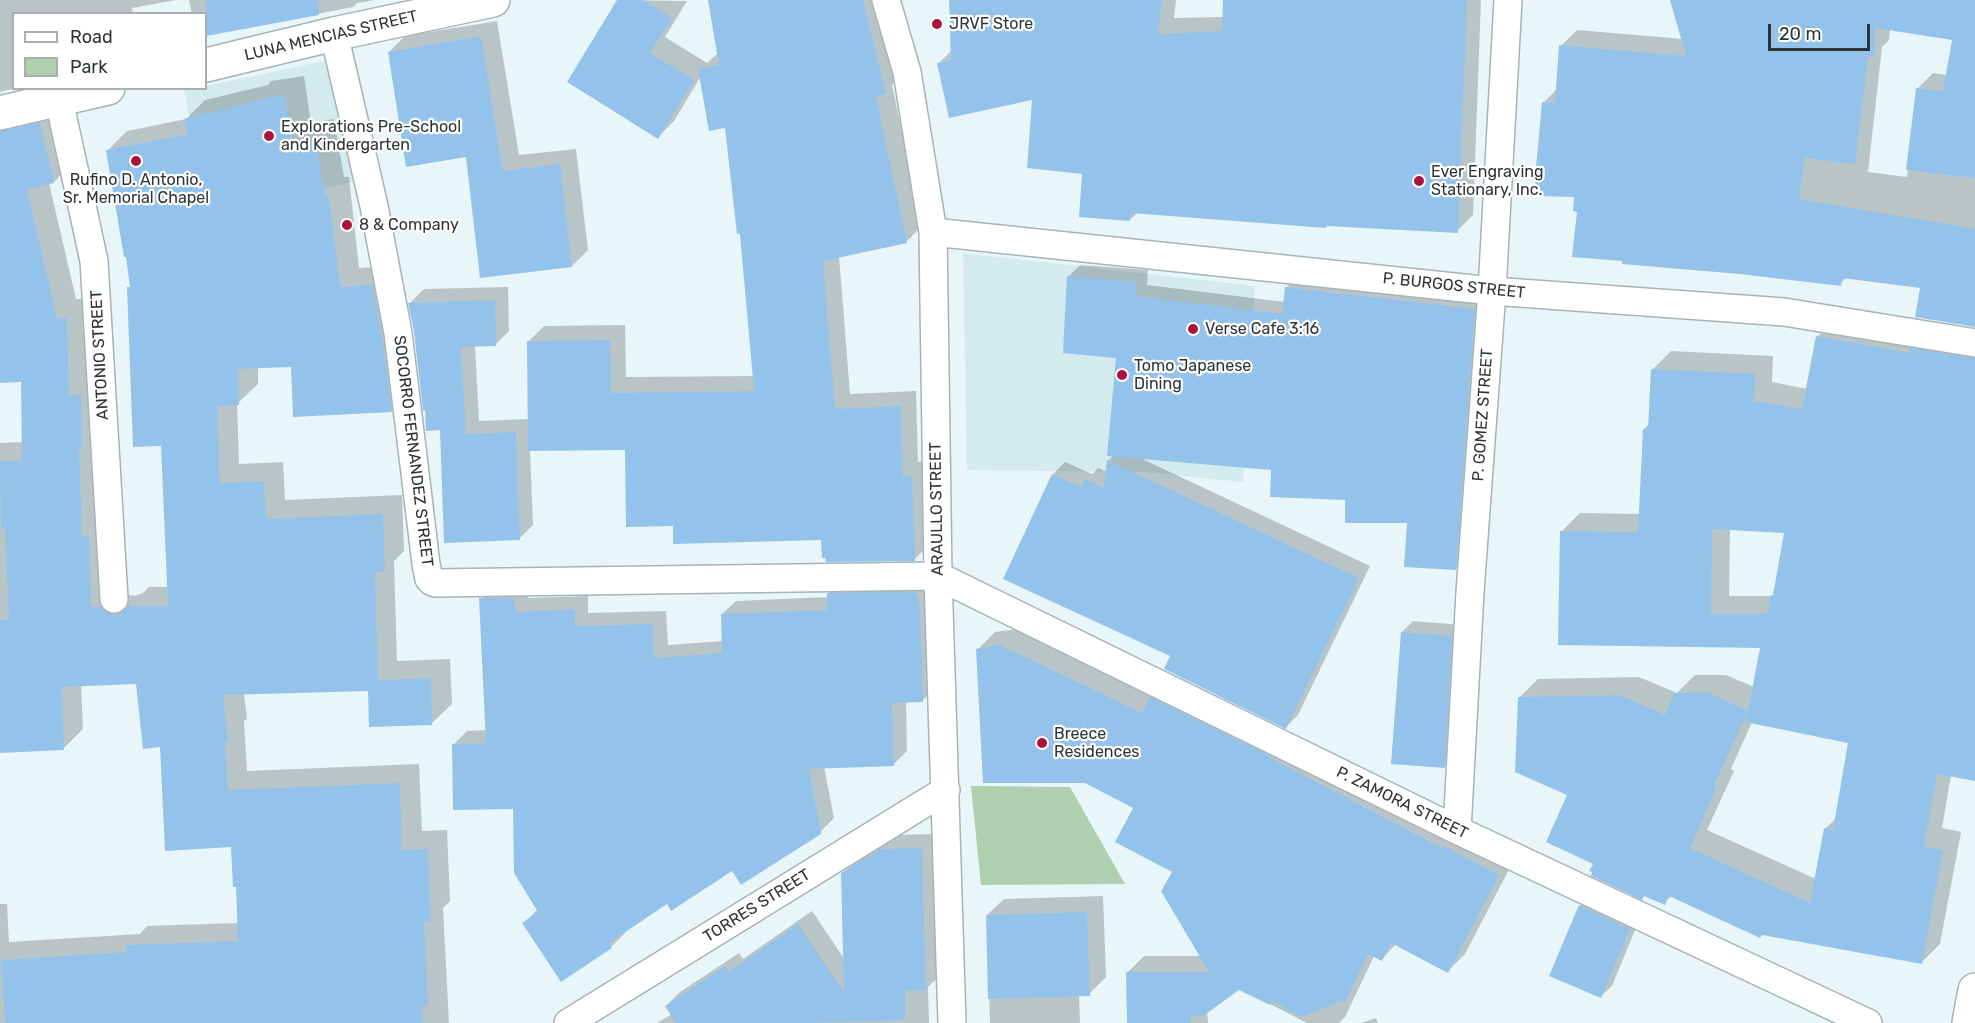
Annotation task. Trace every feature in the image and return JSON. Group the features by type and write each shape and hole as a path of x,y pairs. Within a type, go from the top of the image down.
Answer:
{"main road":[{"name":"LUNA MENCIAS STREET","path":"207,65 334,34 493,0"},
{"path":"0,113 61,108 103,90"},
{"path":"1969,1023 1975,990"}],"street":[{"name":"ARAULLO STREET","path":"886,0 907,72 933,232 938,576 952,1023"},
{"name":"P. GOMEZ STREET","path":"1457,830 1467,592 1492,291 1508,0"},
{"name":"SOCORRO FERNANDEZ STREET","path":"334,34 374,206 399,333 426,564 431,582 938,576"},
{"name":"ANTONIO STREET","path":"61,108 94,261 114,599"},
{"name":"P. BURGOS STREET","path":"933,232 1492,291 1784,312 1975,343"},
{"name":"P. ZAMORA STREET","path":"938,576 1457,830 1868,1023"},
{"name":"TORRES STREET","path":"568,1023 946,790"}],"shaded area":[{"name":"Explorations Pre-School and Kindergarten","path":"329,60 354,182 209,212 184,90 207,90 207,86"},
{"path":"963,253 1255,286 1243,482 1145,472 967,470"}],"green space":[{"path":"971,786 1070,787 1125,884 981,885"}],"building":[{"path":"206,0 318,0 319,15 207,36"},
{"path":"617,0 643,0 672,18 650,53 694,80 658,139 567,82"},
{"path":"708,0 863,0 886,94 876,96 907,243 823,261 835,409 901,406 903,477 912,476 915,561 826,562 825,558 822,558 821,540 673,544 673,526 626,527 625,450 528,451 527,341 610,340 611,393 754,391 740,234 737,234 725,128 709,131 698,69 719,65"},
{"path":"949,0 1162,0 1158,34 1222,31 1223,0 1467,0 1458,233 1326,226 1326,228 1131,213 1130,221 1079,217 1082,174 1027,168 1032,100 949,118 937,63 951,60"},
{"path":"1670,0 1975,0 1975,178 1906,170 1916,88 1943,91 1952,40 1875,28 1874,57 1868,57 1855,164 1805,158 1799,199 1975,229 1975,327 1915,317 1920,288 1842,278 1841,286 1572,257 1577,212 1573,211 1574,197 1535,196 1542,102 1555,103 1559,45 1686,56"},
{"path":"481,36 503,171 560,164 572,267 480,278 466,157 406,167 388,52"},
{"path":"285,95 292,141 315,138 325,196 329,196 340,287 373,285 392,412 293,417 291,367 238,369 239,405 217,406 220,483 264,481 266,519 383,514 385,572 375,572 378,680 431,678 432,725 369,727 368,691 223,695 228,740 225,740 228,790 400,783 402,850 428,849 431,922 424,922 428,1006 422,1006 423,1023 5,1023 1,960 126,952 126,945 238,941 236,887 233,887 231,847 165,851 160,747 143,749 136,684 62,687 64,750 0,753 0,620 9,620 5,528 1,528 0,461 22,461 21,382 0,383 0,131 40,123 54,183 27,190 57,318 67,318 69,395 81,395 82,446 79,447 82,536 89,536 91,607 101,607 106,613 116,615 128,606 168,606 161,446 133,447 127,287 130,287 106,150 188,134 184,119 250,103 250,101"},
{"path":"1067,276 1137,282 1136,296 1282,314 1285,287 1475,309 1456,570 1404,567 1407,523 1345,523 1345,500 1270,497 1271,470 1107,456 1116,358 1063,353"},
{"path":"495,300 496,346 461,347 466,434 516,432 520,540 444,543 440,430 426,431 414,331 408,303"},
{"path":"1816,336 1909,353 1910,348 1975,358 1975,781 1937,774 1924,846 1943,850 1922,964 1762,935 1760,938 1669,896 1665,905 1644,896 1642,900 1591,876 1592,872 1589,871 1593,864 1546,842 1567,795 1515,772 1518,697 1620,695 1665,715 1674,693 1707,692 1748,711 1760,648 1558,645 1560,531 1638,532 1643,429 1648,429 1651,369 1755,374 1754,401 1802,409","holes":["1712,529 1784,533 1773,595 1771,595 1767,614 1711,614","1747,713 1745,722 1848,743 1833,830 1824,828 1810,903 1690,848 1716,789 1713,788"]},
{"path":"1107,460 1359,578 1286,729 1164,669 1170,656 1003,579 1052,474 1081,487 1085,479 1104,488"},
{"path":"916,592 919,597 923,702 892,703 894,766 809,769 821,834 741,885 732,871 671,911 667,904 609,943 612,948 561,982 522,923 538,912 514,873 513,809 453,810 452,744 486,743 479,598 514,598 515,612 575,609 575,626 653,624 654,658 722,653 721,614 827,610 827,593"},
{"path":"1401,632 1452,636 1445,768 1391,764"},
{"path":"1000,645 1142,713 1150,697 1270,756 1267,756 1442,848 1444,846 1499,875 1448,973 1391,943 1382,961 1368,954 1345,1002 1339,1002 1304,1016 1299,1016 1272,1001 1270,1005 1239,990 1203,1016 1191,1016 1191,1023 1127,1023 1126,972 1209,972 1161,891 1172,872 1115,842 1133,808 1085,783 983,783 976,649"},
{"path":"922,848 926,990 905,991 905,1020 676,1023 665,1006 725,966 729,972 798,924 844,993 841,873 881,849"},
{"path":"1579,905 1630,929 1601,998 1549,976"},
{"path":"1087,912 1090,996 988,999 986,915"}],"place":[{"name":"JRVF Store","path":"937,24"},
{"name":"Explorations Pre-School and Kindergarten","path":"269,136"},
{"name":"Rufino D. Antonio, Sr. Memorial Chapel","path":"136,161"},
{"name":"Ever Engraving Stationary, Inc.","path":"1419,181"},
{"name":"8 & Company","path":"347,225"},
{"name":"Verse Cafe 3:16","path":"1193,329"},
{"name":"Tomo Japanese Dining","path":"1122,375"},
{"name":"Breece Residences","path":"1042,743"}]}
